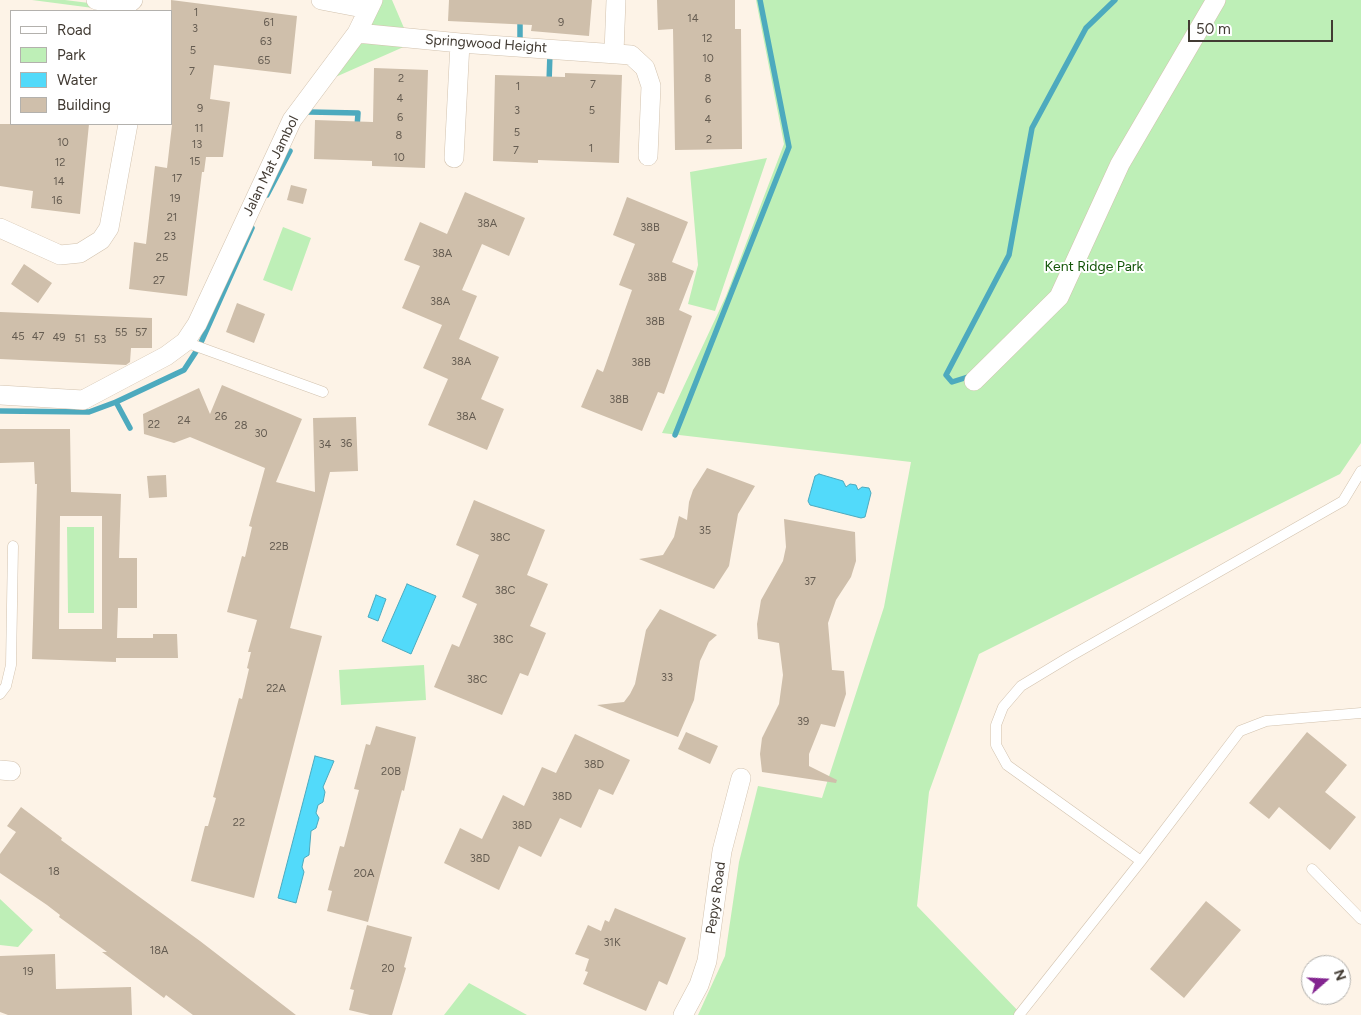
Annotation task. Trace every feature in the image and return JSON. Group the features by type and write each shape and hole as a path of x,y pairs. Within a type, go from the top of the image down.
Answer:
{"street":[{"path":"96,0 129,5"},
{"path":"321,0 371,4"},
{"path":"614,53 616,0"},
{"path":"974,381 1060,296 1120,164 1216,0"},
{"name":"Jalan Mat Jambol","path":"0,395 83,400 166,356 185,342 197,324 292,120 357,33 371,4"},
{"name":"Springwood Height","path":"357,33 460,43 631,55 645,68 651,86 648,156"},
{"path":"454,158 460,43"},
{"path":"0,228 60,255 80,254 101,240 109,228 128,125"},
{"name":"Pepys Road","path":"683,1015 699,985 708,961 722,851 741,778"}],"lane":[{"path":"185,342 323,392"},
{"path":"1141,861 1007,765 996,745 996,725 1003,706 1021,686 1069,657 1343,501 1361,471"},
{"path":"0,694 6,686 11,665 13,546"},
{"path":"1018,1015 1141,861 1240,731 1266,721 1361,713"},
{"path":"1312,869 1361,919"}],"green space":[{"path":"32,0 65,0 121,7 117,10"},
{"path":"382,0 392,0 404,28 369,25"},
{"name":"Kent Ridge Park","path":"756,0 1361,0 1361,443 1340,474 979,654 929,792 917,906 1022,1015 698,1015 725,956 739,862 758,786 822,798 884,607 911,462 662,433 726,296 784,144"},
{"path":"361,41 408,45 331,79"},
{"path":"767,158 715,311 688,304 698,265 690,172"},
{"path":"283,227 311,238 292,291 263,280"},
{"path":"67,527 94,527 94,613 68,613"},
{"path":"424,665 426,700 341,705 339,670"},
{"path":"0,899 33,930 18,947 0,945"},
{"path":"469,983 527,1015 444,1015"}],"water":[{"path":"819,474 843,481 846,487 850,484 856,485 858,490 862,487 869,488 871,493 865,517 861,518 810,505 808,501 815,476"},
{"path":"407,584 436,596 411,654 382,641"},
{"path":"376,595 386,599 378,621 368,617"},
{"path":"315,756 334,761 323,787 325,792 323,802 318,805 316,813 319,818 316,828 311,831 309,855 304,858 302,867 304,872 296,903 278,898"}],"building":[{"path":"171,0 297,16 291,74 214,65 210,99 230,102 223,157 206,157 204,172 202,172 187,296 129,289 134,242 146,244 155,166 167,168 172,125"},
{"path":"449,0 592,0 589,36 531,31 532,25 448,21"},
{"path":"657,0 735,0 735,29 741,29 742,149 675,150 673,29 658,30"},
{"path":"374,68 428,70 425,168 372,166 372,161 314,159 315,120 373,122"},
{"path":"565,73 622,75 619,163 538,160 538,163 493,161 495,75 565,77"},
{"path":"0,124 89,125 80,214 31,208 33,191 0,186"},
{"path":"291,185 307,189 303,204 287,200"},
{"path":"465,192 525,218 509,256 482,244 462,290 477,296 459,339 499,357 481,399 504,409 487,450 428,425 448,379 423,368 442,325 402,308 420,266 404,260 420,222 447,234"},
{"path":"627,197 688,222 672,262 694,271 679,310 692,316 664,394 658,392 642,431 581,407 597,369 603,372 632,290 619,285 635,244 613,235"},
{"path":"24,264 52,283 38,303 11,284"},
{"path":"237,303 265,314 254,343 226,332"},
{"path":"0,312 152,318 152,348 131,348 130,362 126,365 0,359"},
{"path":"222,385 302,419 276,482 315,492 313,418 356,417 358,471 330,472 290,628 322,636 254,898 191,881 205,826 208,826 216,798 213,797 239,698 242,699 249,669 247,668 251,652 248,652 257,620 227,612 242,556 245,557 252,527 249,526 265,468 190,437 174,443 144,434 143,414 199,388 210,414"},
{"path":"0,429 70,429 71,492 121,494 119,558 137,558 137,608 118,608 117,638 153,638 153,634 177,634 178,658 116,658 116,662 32,659 37,484 35,484 34,462 0,463","holes":["60,516 102,516 102,629 59,629"]},
{"path":"707,468 755,486 738,514 729,566 714,589 639,559 663,555 674,537 679,516 687,520 689,502 693,490"},
{"path":"166,475 167,497 149,498 147,476"},
{"path":"474,500 545,530 527,575 548,584 530,626 546,633 528,676 520,673 502,715 434,687 452,644 459,647 477,604 462,597 479,555 456,545"},
{"path":"784,519 855,532 856,561 851,577 836,600 828,623 832,670 844,671 846,694 835,727 821,724 809,754 809,766 837,780 836,783 762,772 760,754 762,738 779,704 783,675 779,643 758,639 757,624 761,600 783,561 786,547"},
{"path":"660,609 717,635 709,642 700,661 694,700 678,737 597,705 624,702 630,694 635,684 646,630"},
{"path":"376,726 416,737 404,791 402,790 368,922 327,911 332,891 328,890 340,846 344,847 359,790 354,789 366,744 370,745"},
{"path":"686,732 718,746 710,764 678,749"},
{"path":"1307,732 1347,765 1325,792 1356,817 1330,850 1279,807 1269,819 1249,803"},
{"path":"575,734 630,760 613,795 599,789 581,828 560,818 541,857 519,846 499,890 444,863 460,828 482,839 503,795 524,806 542,767 556,773"},
{"path":"21,807 62,838 61,840 200,941 296,1015 193,1015 166,995 164,998 102,952 107,952 59,917 60,915 47,905 0,873 0,854 16,832 7,826"},
{"path":"1206,901 1241,930 1184,998 1150,969"},
{"path":"615,908 686,938 667,985 659,981 646,1011 583,984 588,972 585,971 589,959 575,954 588,925 601,931 605,920 609,922"},
{"path":"367,925 412,937 404,967 406,968 392,1015 370,1015 349,1010 354,990 350,989"},
{"path":"55,954 56,989 131,987 132,1015 8,1015 0,1012 0,956"}],"waterway":[{"path":"675,435 789,147 760,0"},
{"path":"971,376 952,382 946,375 1009,255 1032,128 1086,28 1115,0"},
{"path":"520,18 520,40"},
{"path":"549,83 550,53"},
{"path":"309,112 358,113 357,127"},
{"path":"267,195 290,151"},
{"path":"0,411 89,412 116,402 184,370 199,347 252,228"},
{"path":"116,402 130,428"}]}
